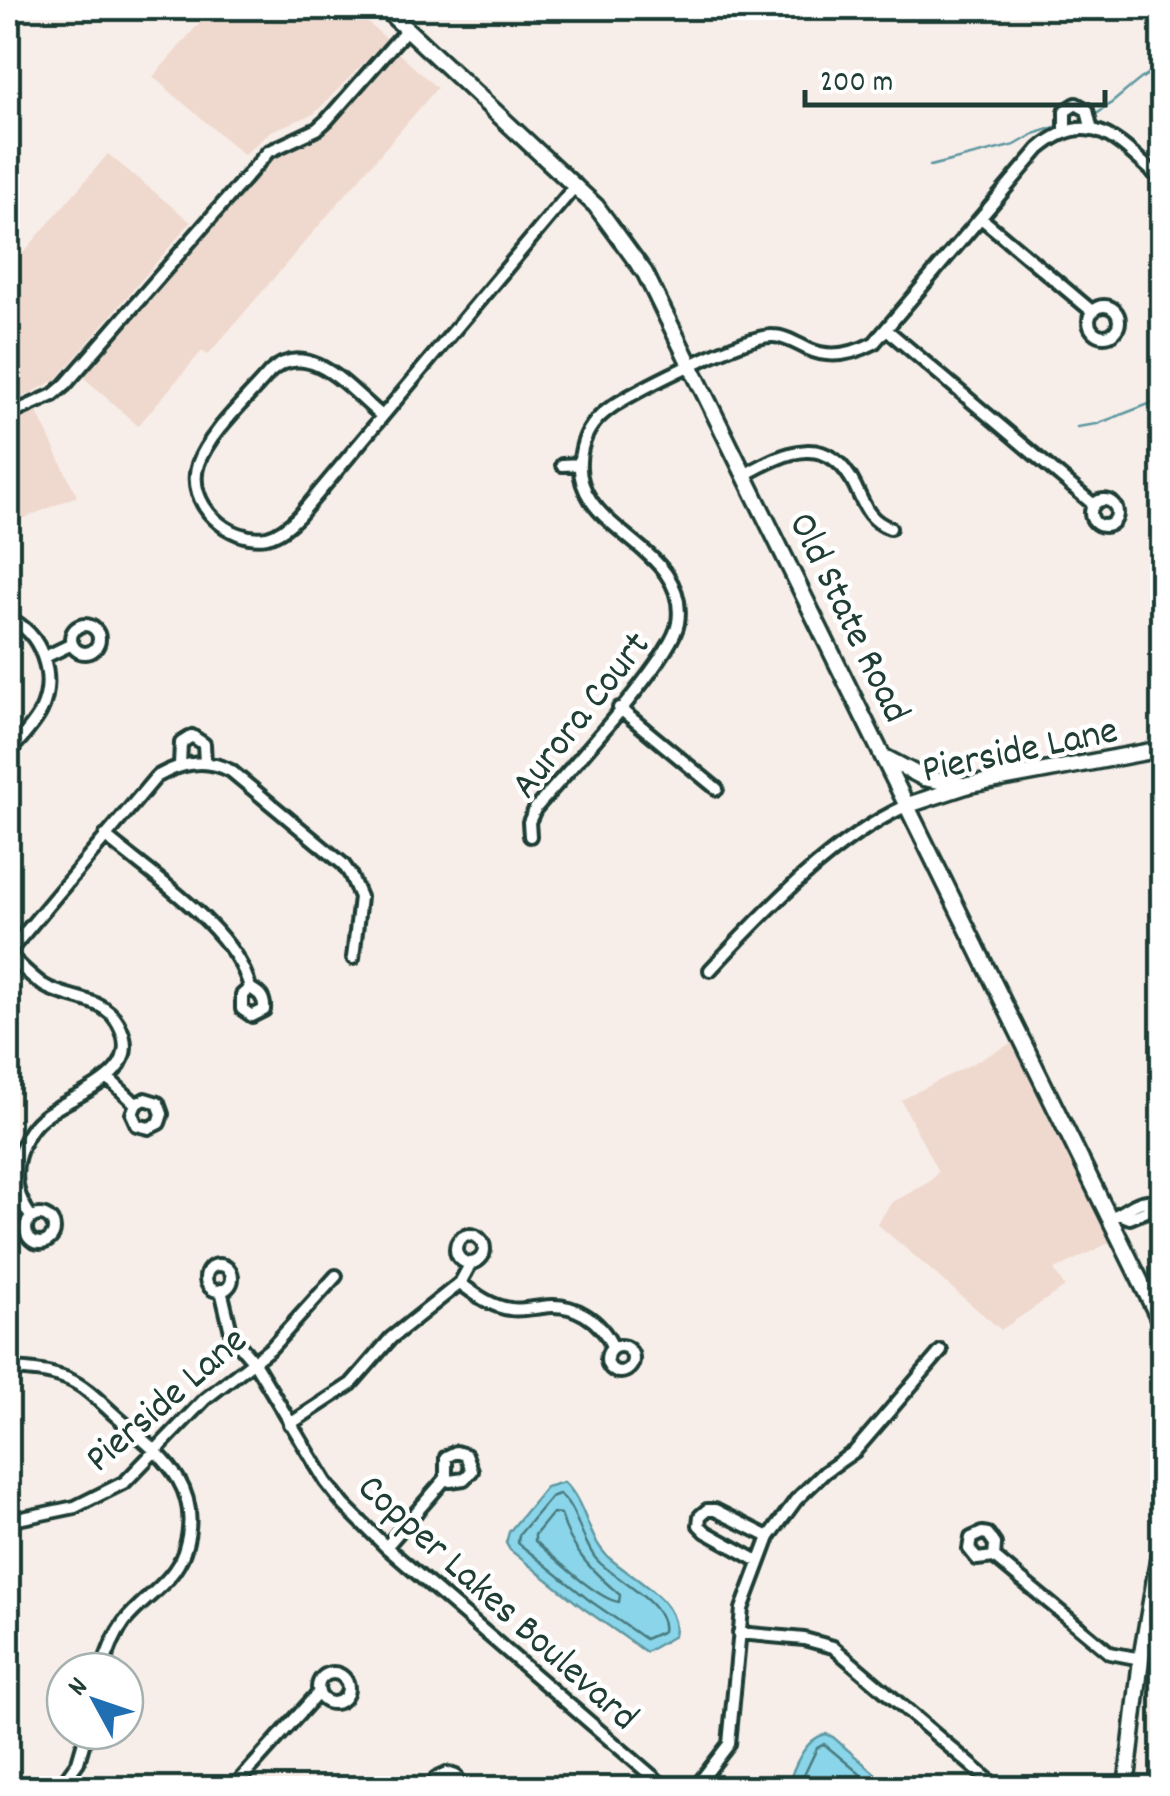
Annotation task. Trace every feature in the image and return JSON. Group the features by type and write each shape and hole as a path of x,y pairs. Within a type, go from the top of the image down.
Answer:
{"street":[{"name":"Old State Road","path":"384,8 576,185 628,247 746,474 848,688 886,758 928,853 1115,1216 1162,1325"},
{"path":"8,415 66,385 268,152 317,128 407,29"},
{"path":"1066,132 1065,111 1076,104 1086,110 1091,127"},
{"path":"562,464 580,464 584,441 600,415 692,366 768,336 778,336 812,352 861,350 887,330 1040,149 1066,132 1091,127 1116,140 1162,180"},
{"path":"382,416 318,364 299,358 283,362 270,372 205,449 196,474 200,499 208,512 235,532 257,538 274,535 299,516 576,185"},
{"path":"980,218 1093,312"},
{"path":"887,330 1094,505"},
{"path":"746,474 788,452 819,453 843,468 872,517 890,528"},
{"name":"Aurora Court","path":"530,836 534,810 670,646 678,622 678,596 666,570 595,507 585,490 580,464"},
{"path":"8,618 28,632 45,658 47,688 41,713 8,754"},
{"path":"45,658 72,644"},
{"path":"619,708 717,790"},
{"path":"180,765 180,743 192,736 204,744 205,763"},
{"name":"Pierside Lane","path":"710,970 795,885 873,824 908,805 969,785 1162,749"},
{"path":"886,758 924,778 969,785"},
{"path":"31,1217 16,1187 21,1145 40,1120 109,1080 122,1052 118,1022 99,1006 44,985 8,954 156,778 180,765 205,763 231,771 343,864 360,898 353,958"},
{"path":"105,836 216,930 238,956 250,988"},
{"path":"109,1080 136,1104"},
{"path":"1115,1216 1148,1199 1160,1201"},
{"path":"290,1424 352,1384 391,1338 460,1283 471,1263"},
{"name":"Pierside Lane","path":"8,1521 55,1513 125,1482 205,1399 254,1362 336,1276"},
{"path":"460,1283 486,1301 511,1310 546,1306 572,1309 595,1321 613,1348"},
{"name":"Copper Lakes Boulevard","path":"221,1290 232,1336 254,1362 344,1505 386,1547 666,1788"},
{"path":"694,1788 729,1744 742,1609 770,1536 796,1500 825,1472 855,1451 941,1351"},
{"path":"8,1369 47,1372 72,1380 157,1450 178,1477 186,1498 188,1530 184,1551 172,1574 116,1634 110,1651"},
{"path":"386,1547 446,1478"},
{"path":"758,1560 706,1532 700,1516 707,1510 716,1510 770,1536"},
{"path":"1126,1788 1141,1659 1162,1538"},
{"path":"994,1558 1110,1653 1141,1659"},
{"path":"739,1632 804,1638 833,1647 998,1788"},
{"path":"233,1788 319,1692"},
{"path":"60,1788 81,1751"},
{"path":"433,1788 436,1778 448,1774 456,1776 462,1788"}],"shaded area":[{"path":"212,8 350,8 387,39 314,114 271,131 244,155 153,77"},
{"path":"397,52 437,88 208,355 202,351 138,426 83,377 266,160 284,147 312,139 325,130"},
{"path":"108,154 191,222 56,380 8,405 8,253 14,246 23,253"},
{"path":"36,410 77,496 25,518 8,520 8,421"},
{"path":"1012,1043 1111,1242 1054,1270 1065,1287 1001,1330 877,1224 891,1203 929,1182 938,1172 901,1100"}],"water":[{"path":"564,1482 607,1556 652,1590 670,1611 674,1636 646,1652 510,1550 506,1543 509,1532 546,1487"},
{"path":"826,1734 892,1788 788,1788 806,1748"}],"waterway":[{"path":"1093,116 1162,66"},
{"path":"1069,124 1085,119"},
{"path":"930,166 1015,145 1061,125"},
{"path":"1077,427 1097,424 1162,399"}]}
